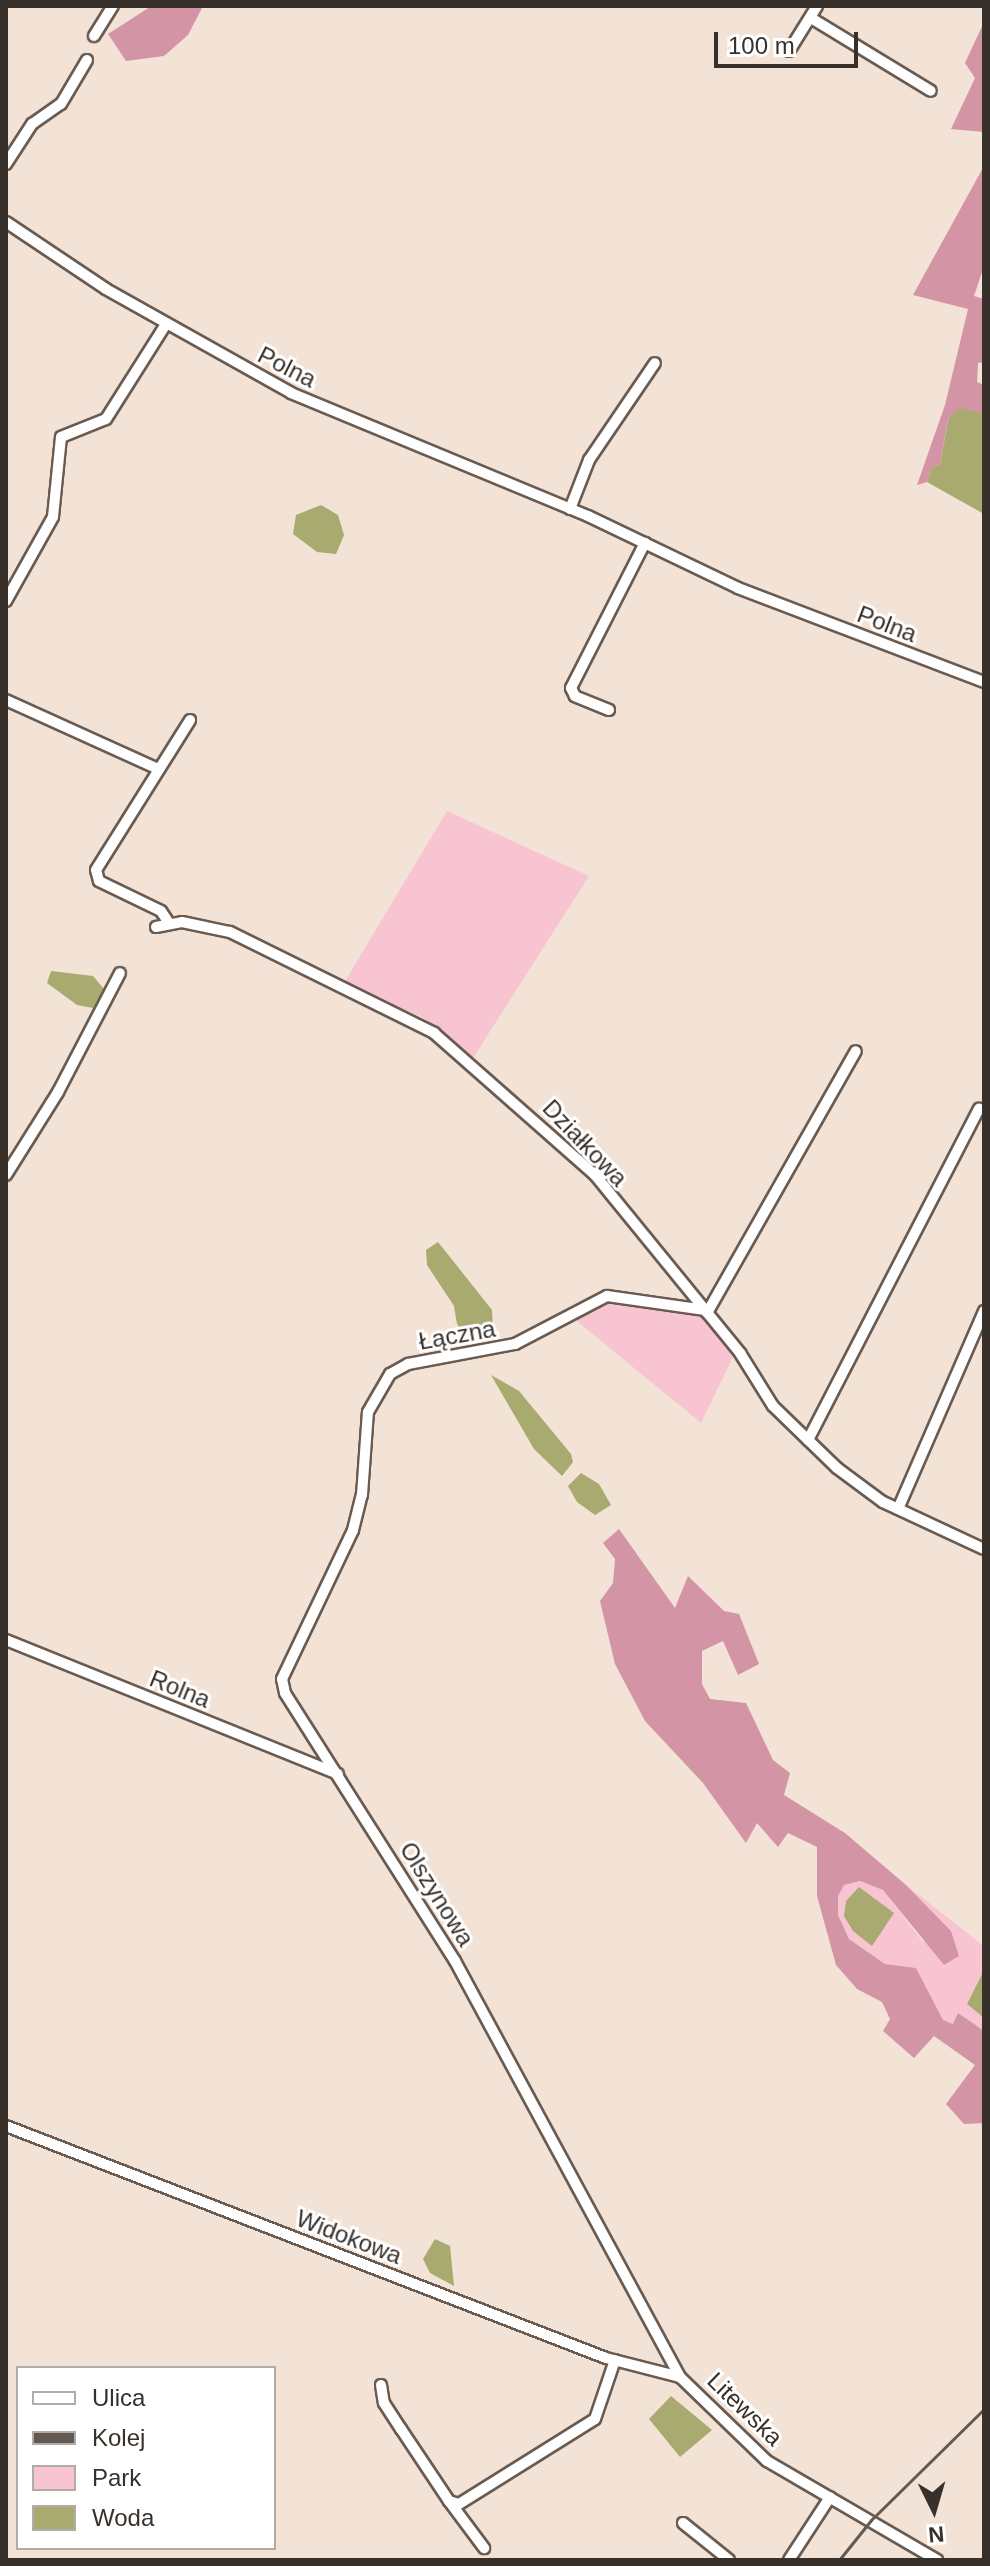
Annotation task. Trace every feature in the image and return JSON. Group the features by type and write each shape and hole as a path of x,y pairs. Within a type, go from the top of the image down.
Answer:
{"street":[{"path":"94,36 113,6"},
{"path":"789,51 817,6"},
{"path":"811,18 931,91"},
{"path":"6,164 32,124 61,104 87,60"},
{"name":"Polna","path":"6,222 166,324 291,393 570,509 738,588 984,682"},
{"path":"6,601 53,517 61,437 110,415 166,324"},
{"path":"570,509 589,460 655,363"},
{"path":"609,710 575,696 571,688 645,543"},
{"path":"6,700 158,769"},
{"path":"169,923 161,911 99,881 96,870 190,720"},
{"name":"Działkowa","path":"156,927 169,923 230,932 426,1027 574,1153 706,1311 773,1406 808,1440 860,1487 899,1510 984,1549"},
{"path":"6,1175 58,1092 120,973"},
{"path":"706,1311 856,1051"},
{"path":"808,1440 979,1109"},
{"name":"Łączna","path":"282,1679 353,1530 362,1495 368,1412 390,1374 408,1364 515,1344 607,1296 706,1311"},
{"path":"899,1510 984,1311"},
{"name":"Rolna","path":"6,1640 339,1775"},
{"name":"Olszynowa","path":"282,1679 285,1693 455,1961 548,2136"},
{"name":"Widokowa","path":"6,2126 615,2360 680,2377"},
{"name":"Litewska","path":"548,2136 680,2377 767,2461 937,2560"},
{"path":"449,2501 459,2504 495,2486 595,2419 615,2360"},
{"path":"381,2385 384,2403 484,2548"},
{"path":"789,2560 830,2497"},
{"path":"683,2523 729,2560"}],"green space":[{"path":"447,811 589,876 473,1058 424,1018 344,983"},
{"path":"606,1299 702,1313 734,1355 701,1423 573,1318"},
{"path":"860,1881 883,1890 923,1942 951,1931 906,1885 984,1946 984,1970 967,2004 984,2018 984,2031 958,2014 953,2024 943,2020 916,1968 885,1964 849,1939 838,1915 837,1896 844,1885"}],"shaded area":[{"path":"203,6 188,35 164,56 126,61 108,34 150,7"},
{"path":"984,22 984,132 951,129 975,78 965,63"},
{"path":"984,166 984,266 974,296 984,299 984,362 978,363 977,382 984,385 984,413 948,419 940,465 932,467 927,482 917,485 945,405 968,309 913,295"},
{"path":"619,1529 675,1608 688,1576 724,1611 739,1614 759,1664 738,1675 723,1641 702,1651 702,1684 710,1699 746,1703 773,1760 790,1773 784,1795 845,1833 906,1885 951,1931 959,1956 944,1965 883,1890 860,1881 844,1885 838,1896 838,1915 849,1939 885,1964 916,1968 943,2020 953,2024 958,2013 984,2031 984,2123 964,2124 946,2104 975,2065 934,2036 914,2058 883,2031 890,2019 882,2002 857,1989 836,1965 817,1896 817,1847 788,1833 778,1847 757,1823 746,1843 703,1783 645,1721 615,1664 600,1601 613,1583 615,1559 603,1543"}],"water":[{"path":"959,408 984,413 984,514 927,482 932,467 940,465 948,420"},
{"path":"321,505 338,515 344,535 336,554 317,552 293,534 296,515"},
{"path":"51,971 93,976 104,989 93,1008 77,1005 47,983"},
{"path":"438,1242 492,1310 493,1328 487,1334 463,1332 457,1324 454,1306 427,1265 426,1250"},
{"path":"491,1375 519,1391 571,1454 573,1462 562,1476 534,1449"},
{"path":"581,1473 599,1484 611,1505 595,1515 577,1502 568,1486"},
{"path":"859,1887 894,1913 872,1946 853,1931 844,1916 846,1901"},
{"path":"984,1970 984,2018 967,2004"},
{"path":"435,2239 450,2246 454,2286 430,2273 423,2259"},
{"path":"671,2396 712,2430 680,2457 649,2419"}],"railway":[{"path":"839,2560 871,2520 984,2409"}]}
